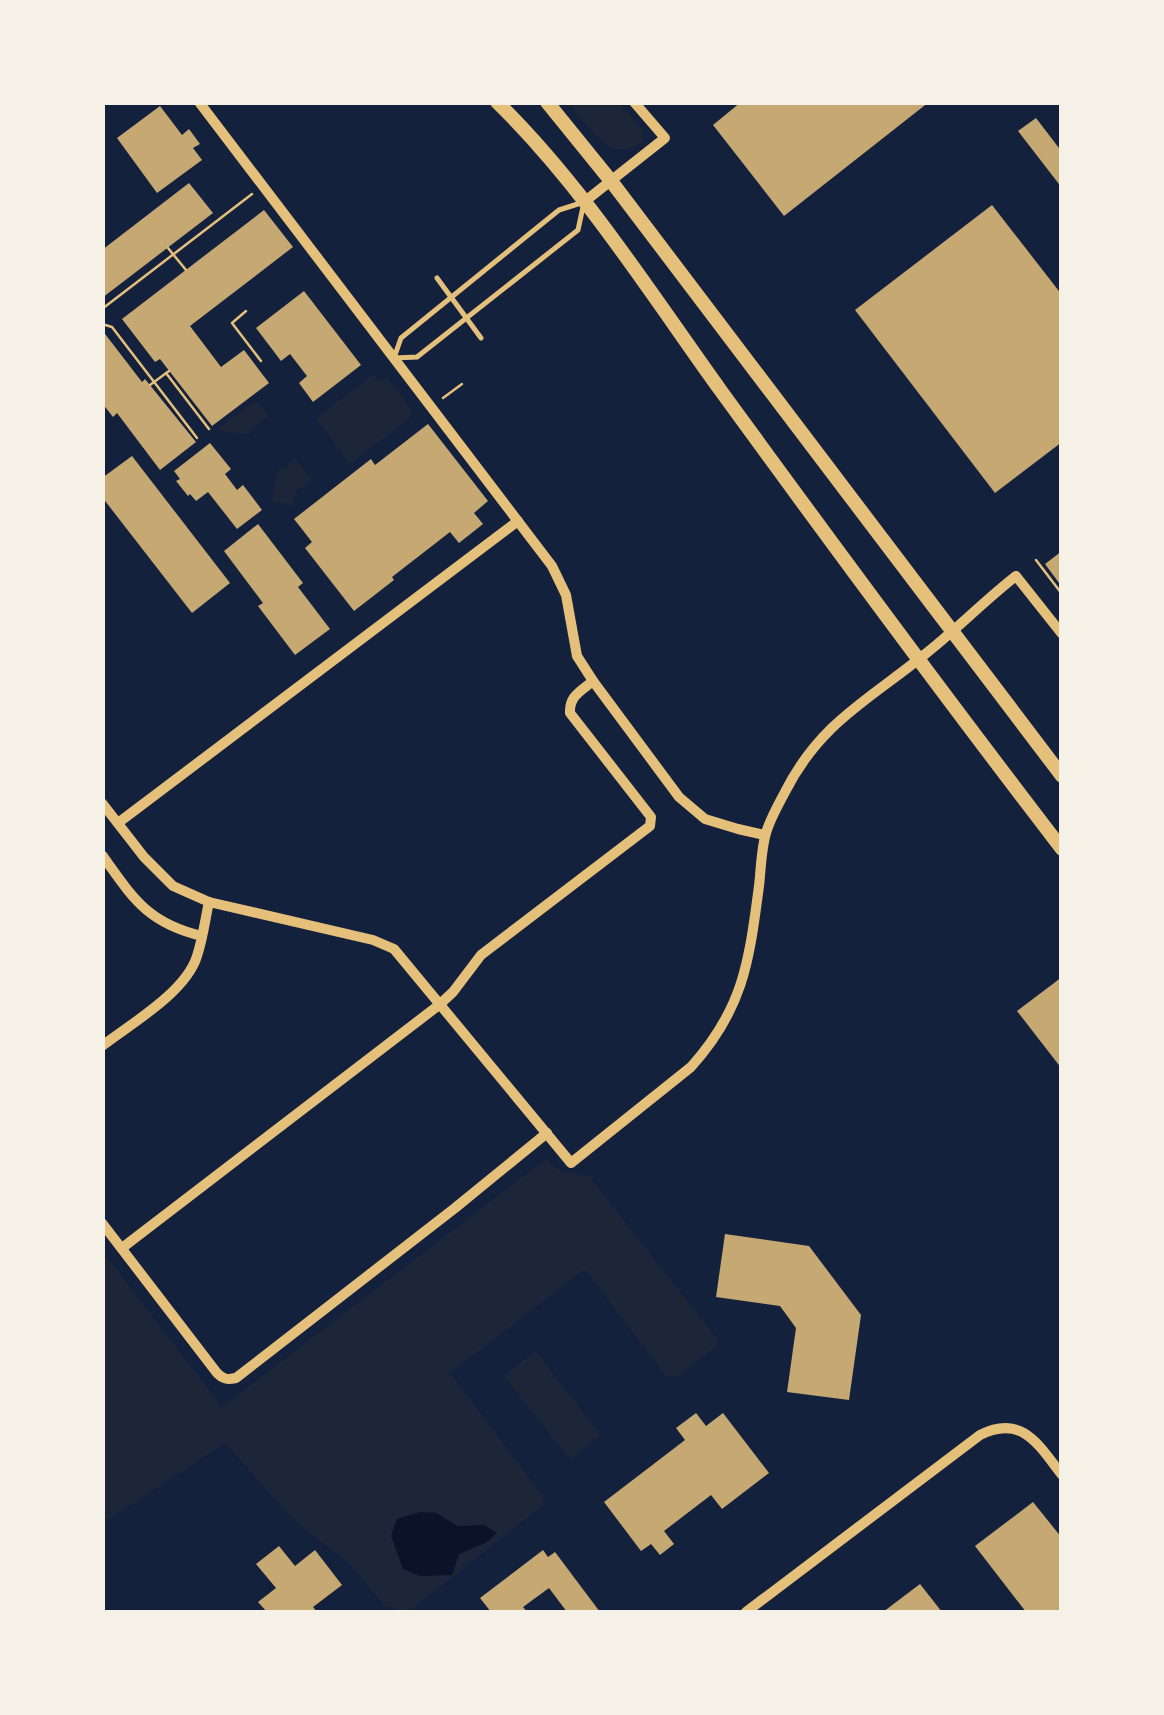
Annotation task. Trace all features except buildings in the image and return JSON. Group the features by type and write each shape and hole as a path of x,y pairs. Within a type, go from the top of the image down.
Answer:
{"main road":[{"path":"497,102 584,202 918,660 1062,849"},
{"path":"548,102 1062,776"}],"street":[{"path":"199,102 552,566 566,595 576,656 679,797 705,819 766,834"},
{"path":"584,202 665,138 634,102"},
{"path":"118,823 518,521"},
{"path":"102,803 144,857 173,886 209,902 373,940 394,949 571,1163 690,1066 726,1021 749,959 766,834 798,766 819,739 1016,576 1062,634"},
{"path":"122,1248 438,1006 481,955 650,826 651,817 570,713 574,696 593,682"},
{"path":"102,855 136,902 159,921 202,936"},
{"path":"102,1046 176,988 189,973 197,958 209,902"},
{"path":"102,1222 217,1373 222,1378 236,1378 546,1133"},
{"path":"746,1612 994,1428 1009,1426 1029,1435 1062,1475"}],"lane":[{"path":"584,202 578,230 416,357 394,358 401,338 559,210 584,202"},
{"path":"437,278 481,338"}],"path":[{"path":"102,309 262,185"},
{"path":"168,248 186,270"},
{"path":"246,311 232,323 261,360"},
{"path":"102,324 112,328 197,438"},
{"path":"152,384 168,372 209,429"},
{"path":"1036,560 1062,594"}],"shaded area":[{"path":"568,103 620,103 642,131 642,142 630,148 610,146"},
{"path":"374,374 380,382 386,377 411,409 410,418 350,464 316,418"},
{"path":"256,401 269,416 249,435 216,430"},
{"path":"295,458 312,480 295,492 293,505 272,502 277,470"},
{"path":"546,1159 560,1171 589,1176 717,1339 717,1346 677,1377 666,1376 585,1269 450,1373 542,1495 544,1504 413,1608 402,1611 384,1605 350,1564 295,1521 225,1443 103,1523 102,1251 222,1407","holes":["436,1513 487,1542 459,1554 452,1575 403,1568 398,1553"]},
{"path":"535,1351 601,1435 570,1460 504,1376"},
{"path":"420,1512 436,1513 457,1526 484,1525 497,1533 487,1542 459,1554 452,1575 420,1576 403,1569 391,1536 397,1519"}]}
